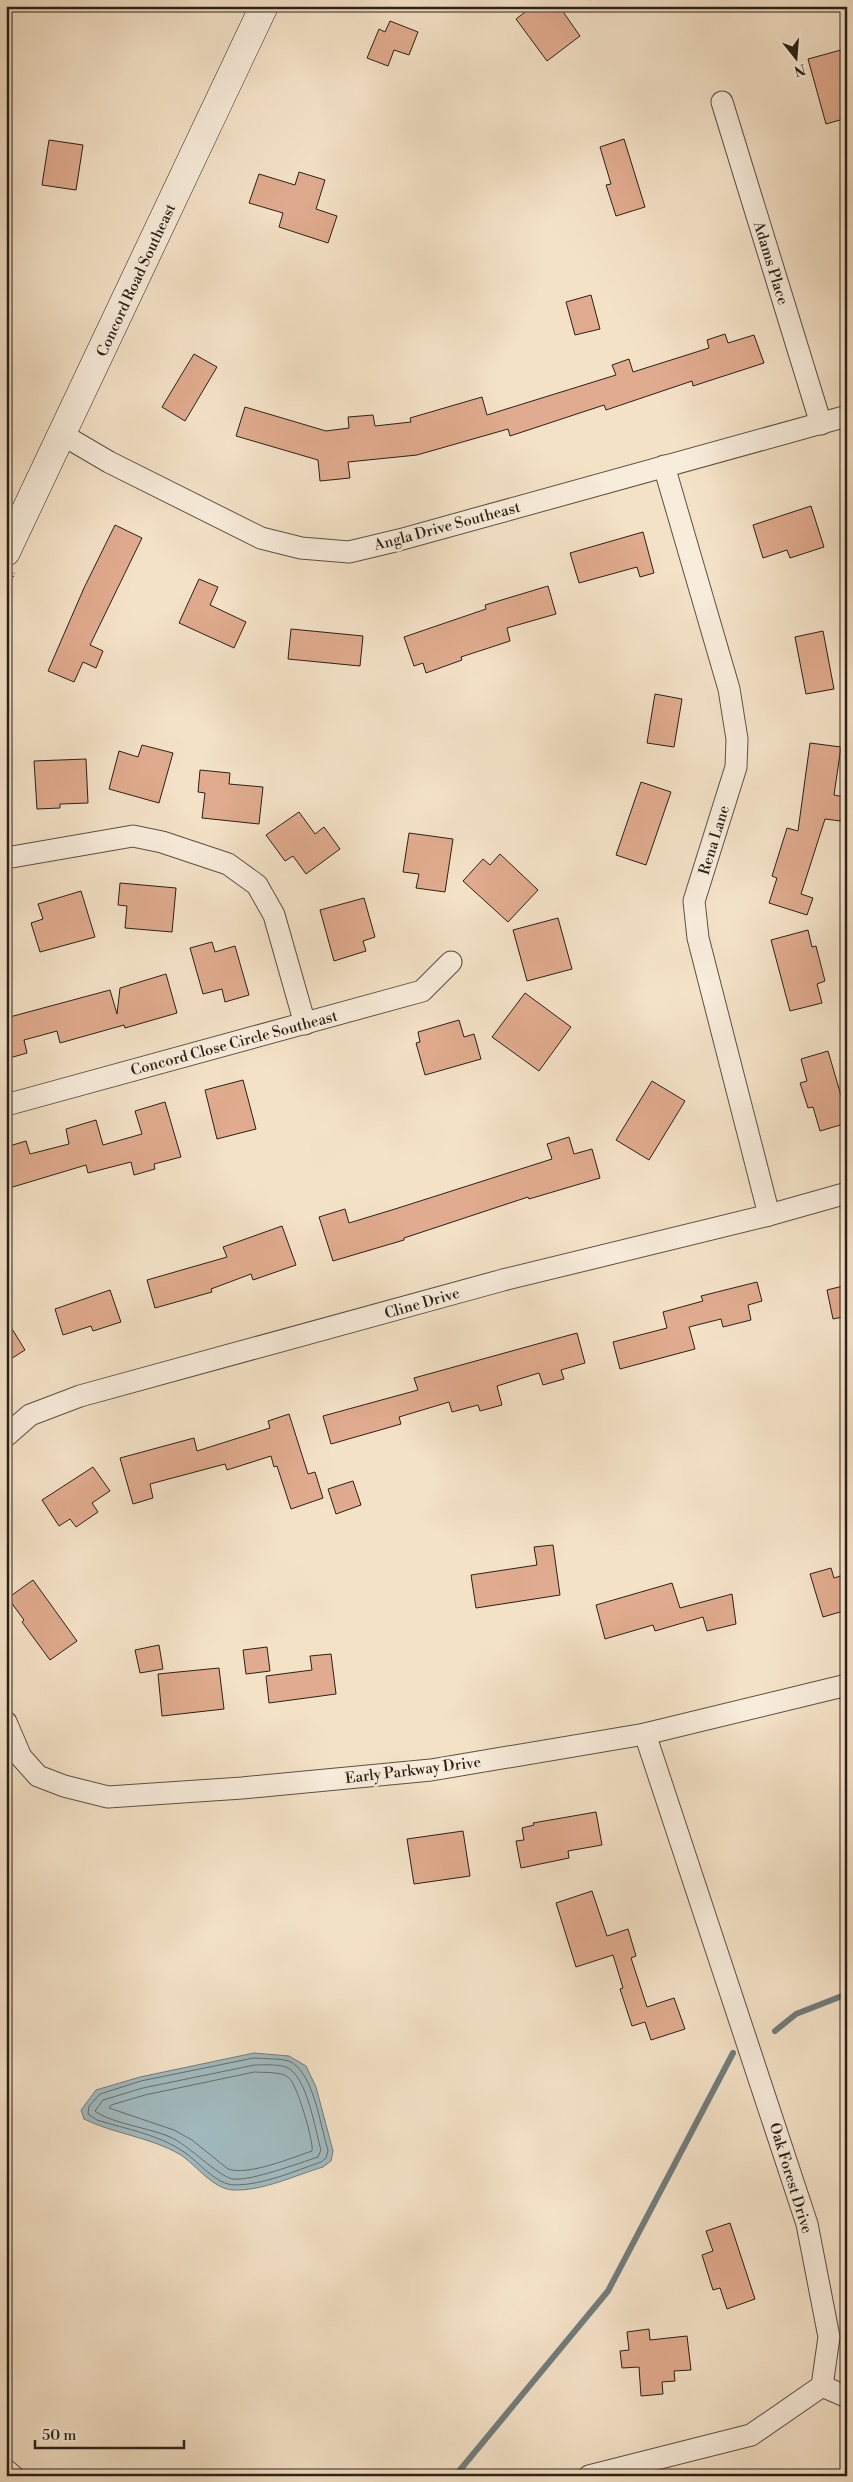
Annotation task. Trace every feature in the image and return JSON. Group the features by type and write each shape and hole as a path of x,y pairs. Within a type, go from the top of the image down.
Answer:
{"street":[{"name":"Concord Road Southeast","path":"6,552 63,435 264,6"},
{"name":"Adams Place","path":"722,102 821,424"},
{"name":"Angla Drive Southeast","path":"63,435 110,462 261,538 301,548 348,552 399,540 847,416"},
{"name":"Rena Lane","path":"664,466 729,689 737,739 736,767 694,901 698,938 769,1215"},
{"path":"6,858 133,836 162,842 228,864 257,885 274,916 305,1024"},
{"name":"Concord Close Circle Southeast","path":"6,1105 422,991 451,962"},
{"name":"Cline Drive","path":"6,1436 30,1415 80,1396 503,1280 769,1215 847,1193"},
{"name":"Early Parkway Drive","path":"6,1722 21,1757 38,1776 64,1786 108,1797 242,1788 431,1770 645,1734 847,1685"},
{"name":"Oak Forest Drive","path":"645,1734 807,2224 829,2337 822,2386"},
{"path":"589,2476 751,2435 822,2386 847,2397"},
{"path":"6,2470 13,2476"}],"water":[{"path":"254,2053 289,2056 306,2066 316,2087 333,2151 331,2161 323,2167 256,2188 245,2190 227,2189 213,2182 181,2155 169,2149 84,2119 81,2110 96,2090 140,2077"}],"building":[{"path":"533,6 559,6 580,36 547,61 516,19"},
{"path":"390,21 418,32 409,55 394,50 388,66 367,58 379,29 385,32"},
{"path":"841,50 847,70 847,118 826,124 808,59"},
{"path":"624,139 645,207 616,216 606,185 611,184 600,147"},
{"path":"49,140 83,145 76,190 42,185"},
{"path":"299,172 325,180 316,209 337,216 328,243 279,227 283,213 249,203 259,174 295,185"},
{"path":"591,295 600,329 575,335 566,302"},
{"path":"725,334 728,343 754,335 764,363 693,386 692,381 606,410 604,405 510,436 508,429 417,455 348,462 350,478 320,481 318,460 236,436 245,407 326,431 349,428 348,417 373,415 375,426 411,422 410,418 482,397 487,415 616,375 612,365 629,359 633,372 709,348 707,340"},
{"path":"194,354 217,367 185,421 162,407"},
{"path":"811,506 824,547 790,558 787,550 763,558 753,525"},
{"path":"115,525 142,538 90,645 103,651 96,668 83,662 74,682 48,671 84,588"},
{"path":"643,532 654,573 640,577 637,567 579,583 570,553"},
{"path":"199,579 218,587 210,605 246,622 234,648 179,623"},
{"path":"548,586 556,614 507,628 510,641 461,657 462,660 426,673 423,663 414,666 404,637 486,609 485,605"},
{"path":"291,629 363,636 360,666 288,659"},
{"path":"823,631 834,689 806,694 795,637"},
{"path":"655,694 682,699 674,747 647,743"},
{"path":"810,743 841,747 834,795 844,797 841,821 825,819 801,894 813,898 807,915 769,903 777,878 772,876 787,828 798,831"},
{"path":"142,745 173,753 159,803 109,789 119,751 138,757"},
{"path":"86,759 88,803 60,804 60,808 37,809 34,761"},
{"path":"200,770 230,773 229,784 263,787 259,824 202,818 205,793 198,792"},
{"path":"641,782 671,792 646,865 616,855"},
{"path":"299,812 315,834 324,827 340,849 306,874 293,856 285,861 266,835"},
{"path":"409,833 453,839 445,892 416,888 419,874 403,872"},
{"path":"500,854 538,890 508,922 463,881 483,859 490,865"},
{"path":"120,883 176,888 172,932 125,928 127,906 118,905"},
{"path":"81,891 95,937 40,952 31,923 43,919 38,904"},
{"path":"364,898 375,937 363,941 366,951 334,961 320,910"},
{"path":"558,918 572,969 527,981 513,930"},
{"path":"808,930 812,947 816,946 825,981 817,984 822,1003 790,1011 771,940"},
{"path":"212,942 215,952 235,946 249,995 225,1002 222,989 203,994 190,948"},
{"path":"166,974 177,1013 125,1028 124,1025 60,1043 57,1031 24,1040 27,1053 6,1059 6,1018 110,990 117,1014 120,988"},
{"path":"525,993 571,1027 539,1071 492,1037"},
{"path":"459,1020 464,1037 474,1034 481,1059 425,1075 416,1043 420,1042 418,1032"},
{"path":"828,1051 847,1116 847,1123 820,1131 813,1107 808,1108 800,1083 807,1081 801,1059"},
{"path":"243,1080 256,1129 217,1139 205,1090"},
{"path":"652,1081 685,1101 649,1160 616,1140"},
{"path":"165,1102 181,1157 154,1164 155,1169 134,1175 131,1162 88,1173 86,1165 6,1189 6,1147 26,1141 30,1154 69,1144 66,1129 96,1120 103,1145 142,1134 135,1111"},
{"path":"569,1137 574,1154 592,1149 600,1178 529,1199 528,1197 404,1238 404,1240 333,1261 319,1217 345,1209 349,1223 552,1159 547,1144"},
{"path":"282,1226 296,1265 253,1280 251,1274 211,1289 212,1292 155,1308 147,1280 227,1257 223,1247"},
{"path":"757,1282 762,1301 748,1305 751,1320 723,1327 721,1319 689,1327 695,1349 620,1369 613,1342 667,1328 663,1312 703,1301 701,1296"},
{"path":"847,1285 847,1316 833,1319 827,1290"},
{"path":"110,1290 121,1322 93,1331 91,1326 63,1335 55,1309"},
{"path":"6,1319 25,1350 6,1362"},
{"path":"577,1333 585,1363 561,1370 564,1379 543,1385 539,1373 497,1386 502,1405 480,1411 478,1405 452,1412 449,1402 399,1417 401,1424 331,1444 323,1416 418,1390 414,1378"},
{"path":"289,1414 308,1474 315,1472 323,1498 291,1509 277,1466 274,1467 271,1456 227,1470 225,1464 150,1484 153,1498 133,1504 120,1458 194,1438 197,1451 270,1428 268,1421"},
{"path":"93,1467 110,1491 92,1503 98,1512 76,1527 70,1519 59,1526 42,1500"},
{"path":"353,1481 361,1505 336,1514 328,1489"},
{"path":"553,1545 560,1595 476,1608 471,1575 537,1565 534,1547"},
{"path":"831,1568 834,1578 847,1574 847,1610 823,1617 810,1574"},
{"path":"33,1580 77,1641 50,1660 22,1622 24,1620 8,1598"},
{"path":"672,1583 680,1608 732,1594 736,1624 707,1631 703,1617 655,1631 653,1625 605,1639 596,1605"},
{"path":"159,1645 163,1669 140,1673 135,1650"},
{"path":"267,1647 270,1671 246,1674 243,1650"},
{"path":"331,1654 336,1694 269,1703 266,1676 312,1670 310,1656"},
{"path":"219,1668 224,1709 162,1716 158,1674"},
{"path":"596,1812 602,1845 568,1851 569,1858 521,1868 516,1841 524,1840 522,1828 534,1825 533,1823"},
{"path":"463,1831 470,1876 414,1884 407,1839"},
{"path":"592,1891 607,1936 628,1929 636,1956 631,1958 647,2007 674,1998 685,2029 651,2040 645,2022 632,2026 620,1989 623,1988 613,1955 576,1967 556,1903"},
{"path":"730,2223 755,2299 727,2309 720,2288 713,2290 702,2255 713,2251 706,2231"},
{"path":"649,2329 650,2340 687,2336 691,2370 674,2371 675,2381 662,2382 663,2394 641,2396 639,2367 622,2368 620,2351 629,2350 627,2332"}],"waterway":[{"path":"775,2031 796,2014 847,1994"},
{"path":"455,2476 608,2291 733,2053"}]}
